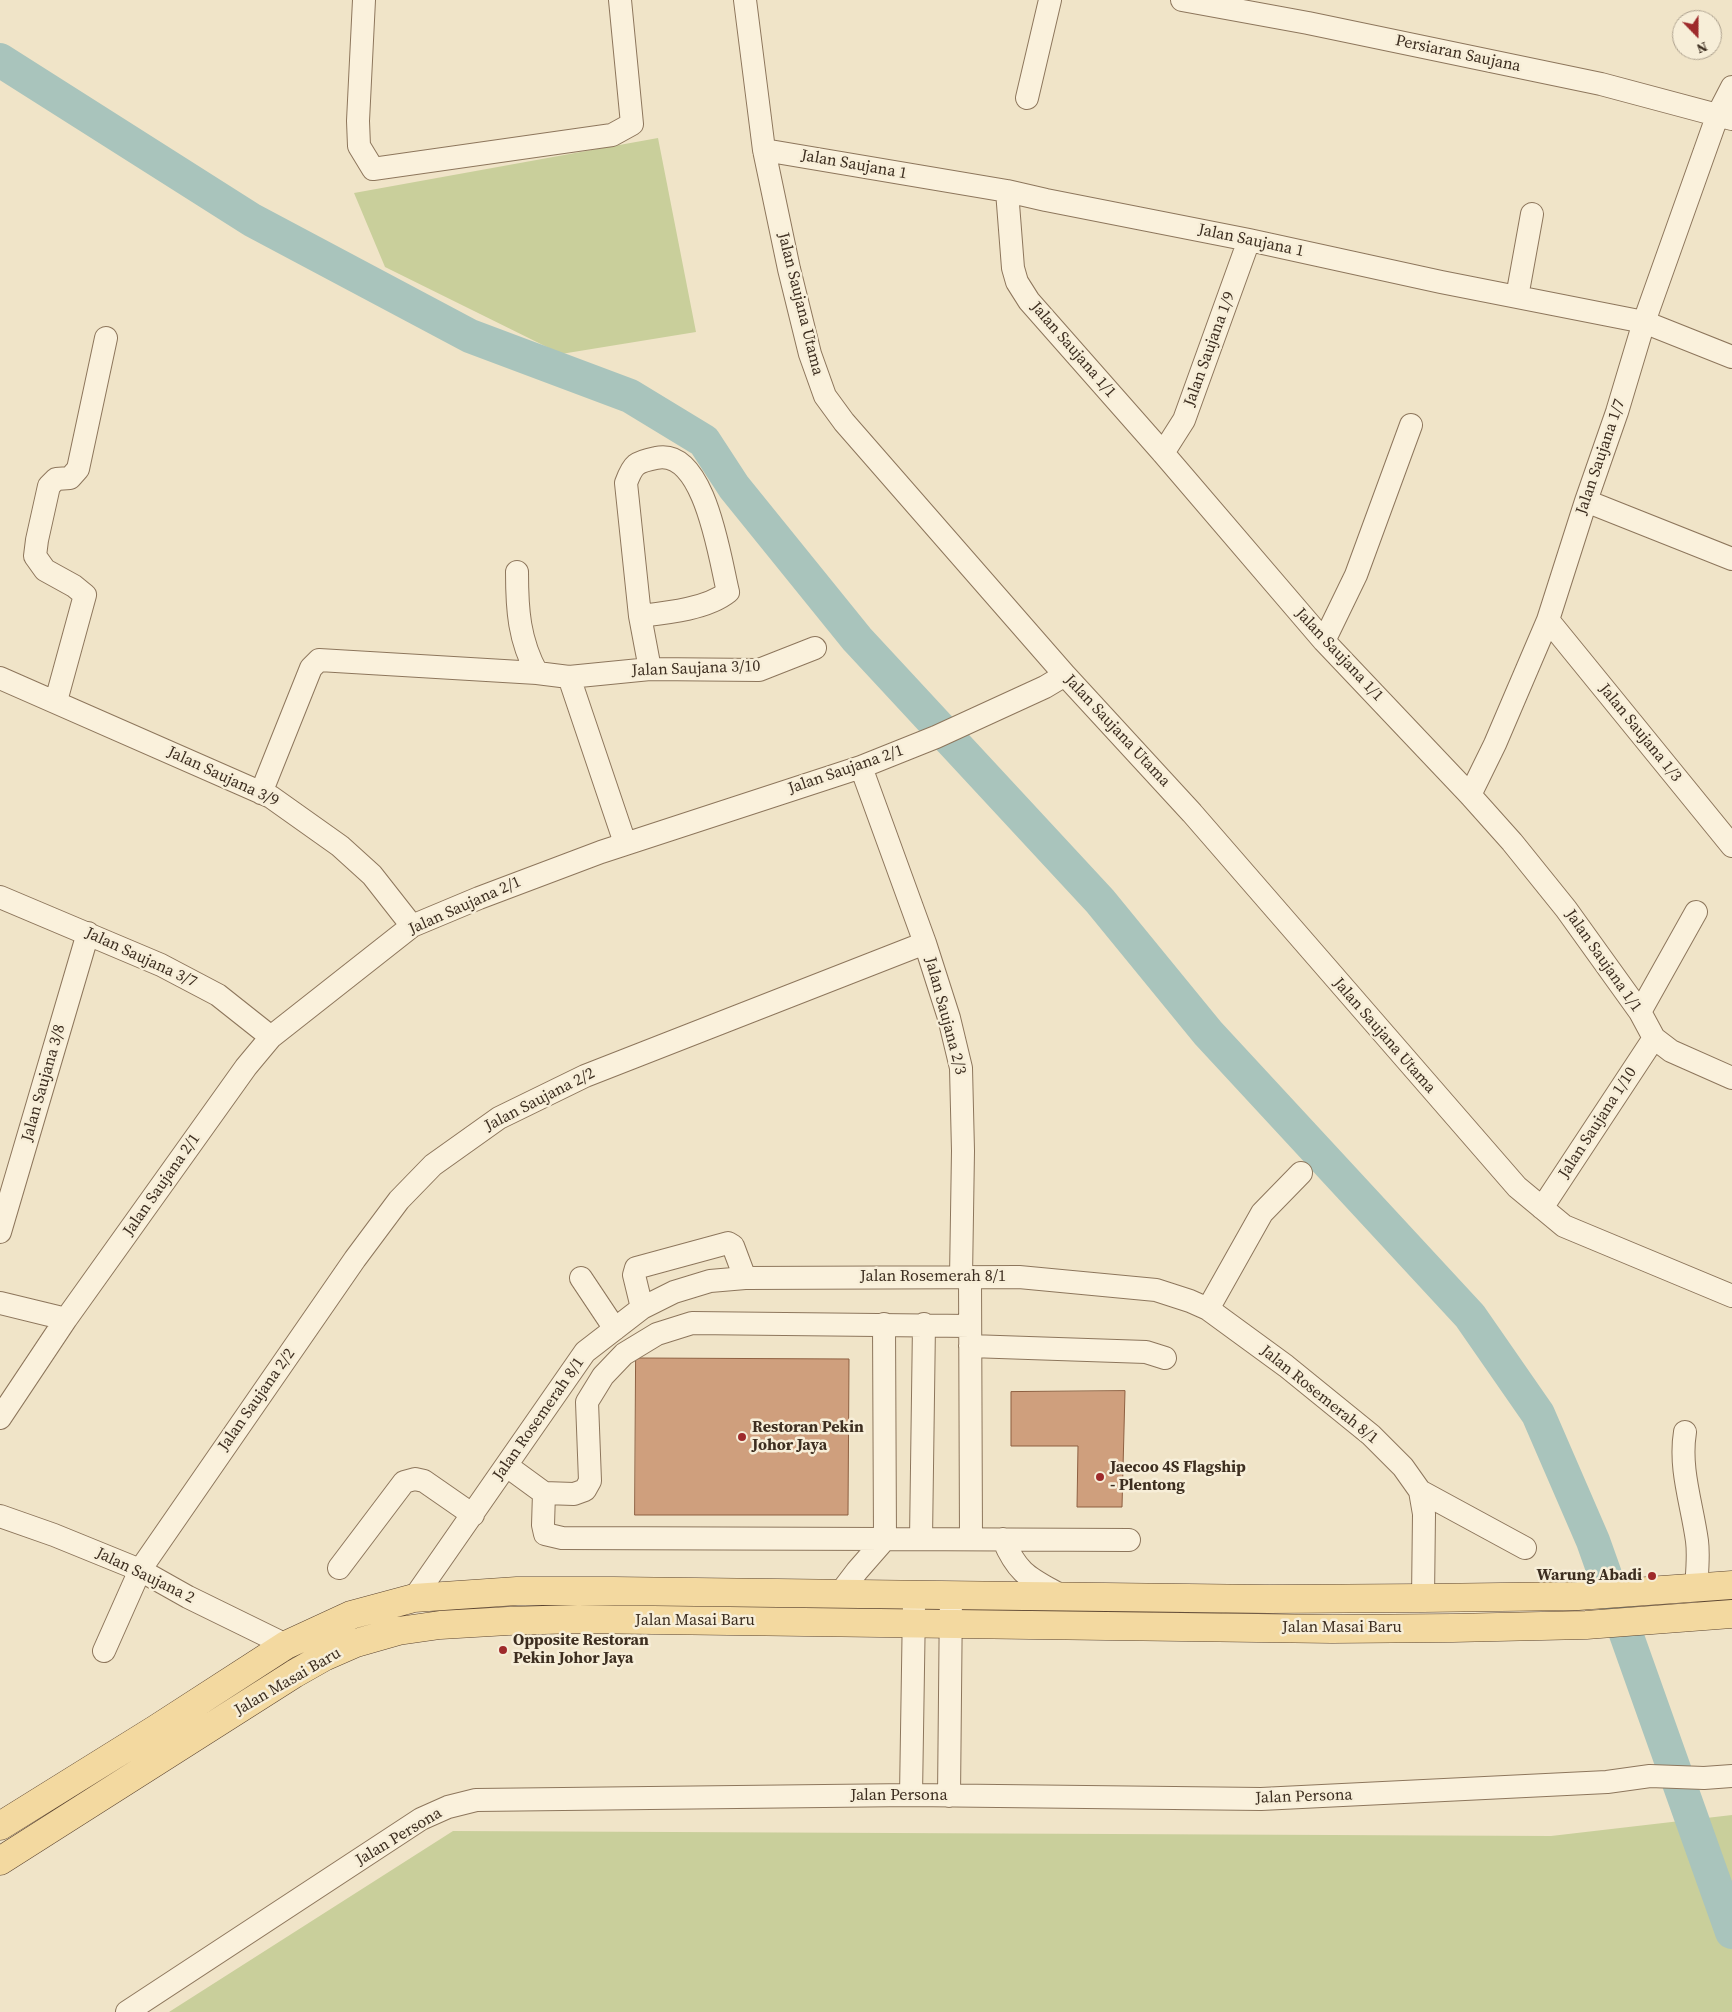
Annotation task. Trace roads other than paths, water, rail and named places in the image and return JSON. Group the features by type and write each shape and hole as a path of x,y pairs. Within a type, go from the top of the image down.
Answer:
{"main road":[{"name":"Jalan Masai Baru","path":"0,1826 286,1645 351,1615 414,1598 527,1591 1424,1598 1578,1596 1732,1585"},
{"path":"1424,1598 1429,1611 1436,1619 1453,1628"},
{"name":"Jalan Masai Baru","path":"0,1861 294,1674 324,1657 356,1643 398,1631 440,1625 578,1620 914,1622 1332,1629 1453,1628 1586,1625 1732,1614"}],"street":[{"path":"364,0 358,121 359,146 373,169 612,135 632,124 620,0"},
{"name":"Jalan Saujana Utama","path":"745,0 778,152 810,354 825,396 844,422 1065,676 1192,813 1517,1187 1564,1226 1732,1296"},
{"path":"1027,98 1050,0"},
{"name":"Persiaran Saujana","path":"1182,0 1308,23 1601,84 1725,117"},
{"name":"Jalan Saujana 1/7","path":"1470,795 1495,744 1548,620 1617,412 1644,322 1725,117 1732,87"},
{"name":"Jalan Saujana 1","path":"778,152 1008,205 1046,200 1644,322 1732,357"},
{"name":"Jalan Saujana 1/1","path":"1008,205 1013,268 1021,288 1029,301 1163,453 1324,641 1512,842 1566,909 1640,1012 1654,1038 1671,1051 1732,1078"},
{"path":"1517,297 1532,214"},
{"name":"Jalan Saujana 1/9","path":"1163,453 1184,420 1249,240"},
{"path":"56,701 85,595 74,586 45,570 35,556 37,540 49,486 56,479 70,478 78,469 106,338"},
{"path":"1324,641 1356,575 1411,425"},
{"path":"640,616 667,612 718,600 728,592 709,510 702,492 680,464 664,456 642,461 631,468 626,483 640,616 650,669"},
{"path":"1586,501 1732,559"},
{"path":"517,572 520,630 527,655 537,673"},
{"name":"Jalan Saujana 1/3","path":"1548,620 1732,846"},
{"name":"Jalan Saujana 3/10","path":"261,793 311,668 319,660 537,673 569,678 650,669 759,670 815,648"},
{"name":"Jalan Saujana 2/1","path":"0,1418 66,1319 246,1067 271,1037 412,926 479,898 625,843 861,766 936,737 1065,676"},
{"name":"Jalan Saujana 3/9","path":"0,678 271,797 340,846 372,875 412,926"},
{"path":"569,678 625,843"},
{"name":"Jalan Saujana 2/3","path":"861,766 925,943 949,1018 962,1076 965,1277 970,1336 971,1539"},
{"name":"Jalan Saujana 3/7","path":"0,897 161,965 218,995 271,1037"},
{"path":"1640,1012 1696,912"},
{"name":"Jalan Saujana 3/8","path":"0,1232 88,933"},
{"name":"Jalan Saujana 2/2","path":"104,1650 140,1570 360,1252 399,1200 433,1165 499,1118 585,1076 925,943"},
{"name":"Jalan Saujana 1/10","path":"1542,1208 1654,1038"},
{"path":"1208,1310 1262,1213 1301,1173"},
{"path":"642,1308 634,1275 636,1268 728,1243 733,1246 745,1278"},
{"name":"Jalan Rosemerah 8/1","path":"414,1598 585,1352 642,1308 674,1292 710,1282 745,1278 1019,1277 1156,1290 1190,1301 1208,1310 1286,1366 1371,1435 1403,1467 1420,1491 1424,1514 1424,1598"},
{"path":"581,1278 615,1329"},
{"path":"0,1303 66,1319"},
{"path":"507,1466 544,1493 574,1494 585,1490 590,1480 588,1402 603,1376 624,1354 656,1334 692,1323 924,1324 970,1336 1146,1352 1165,1358"},
{"path":"841,1592 857,1570 885,1539 884,1324"},
{"path":"921,1539 924,1324"},
{"path":"1683,1589 1698,1543 1685,1482 1683,1444 1685,1432"},
{"path":"339,1568 404,1482 415,1478 424,1481 473,1515"},
{"path":"1420,1491 1525,1548"},
{"path":"544,1493 543,1526 545,1534 562,1538 1128,1540"},
{"name":"Jalan Saujana 2","path":"0,1516 54,1535 140,1570 188,1597 286,1645"},
{"path":"1003,1539 1011,1557 1026,1575 1062,1596"},
{"path":"912,1795 914,1594"},
{"path":"949,1796 951,1594"},
{"name":"Jalan Persona","path":"127,2012 422,1819 448,1807 476,1800 912,1795 1262,1799 1607,1782 1650,1776 1704,1778 1732,1776"}],"waterway":[{"path":"0,60 252,220 470,336 630,396 704,441 734,487 857,639 1100,901 1208,1033 1470,1316 1538,1414 1593,1541 1732,1932"}],"place":[{"name":"Restoran Pekin Johor Jaya","path":"742,1437"},
{"name":"Jaecoo 4S Flagship - Plentong","path":"1100,1477"},
{"name":"Warung Abadi","path":"1652,1576"},
{"name":"Opposite Restoran Pekin Johor Jaya","path":"503,1650"}]}
